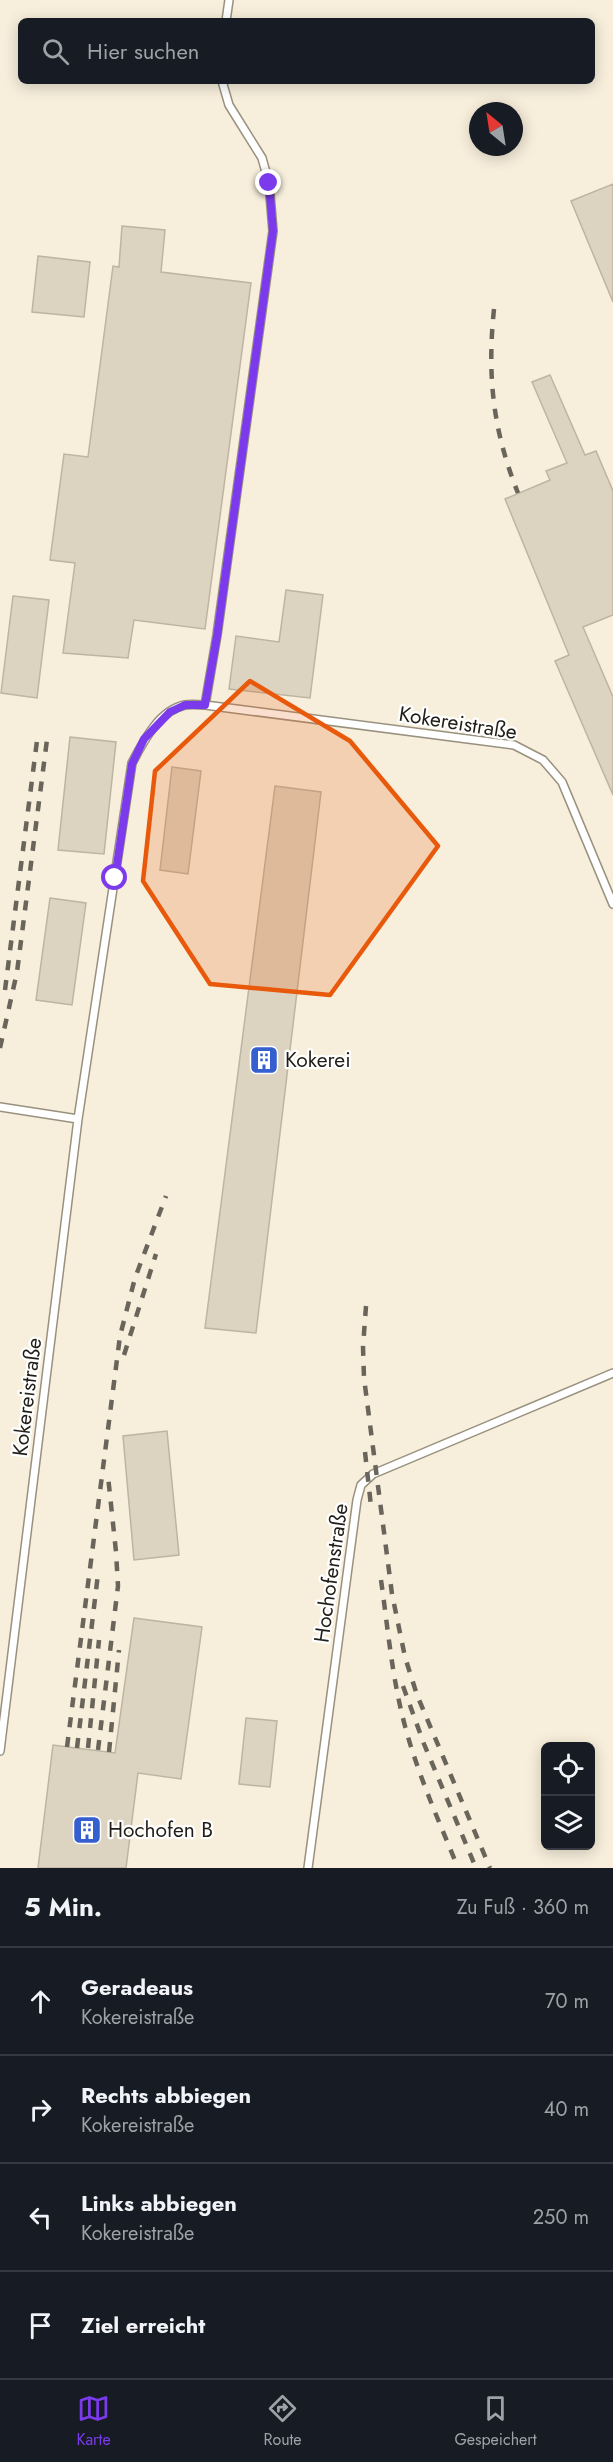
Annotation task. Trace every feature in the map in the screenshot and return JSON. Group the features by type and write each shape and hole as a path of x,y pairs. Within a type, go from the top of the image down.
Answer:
{"lane":[{"path":"226,18 229,0"},
{"path":"205,705 217,636 273,231 269,183 262,158 228,105 223,84"},
{"name":"Kokereistraße","path":"0,1751 78,1119 132,764 144,739 170,712 185,705 205,705 514,746 543,760 562,782 613,904"},
{"path":"0,1107 78,1119"},
{"name":"Hochofenstraße","path":"308,1868 357,1500 361,1485 373,1474 613,1373"}],"highlighted area":[{"path":"250,681 350,741 438,846 330,995 210,984 143,881 155,771"}],"building":[{"path":"613,184 613,302 571,201"},
{"path":"122,226 165,230 161,272 251,283 205,629 134,620 128,658 63,653 75,563 50,560 64,454 88,457 113,266 119,267"},
{"path":"38,256 90,262 84,317 32,312"},
{"path":"550,375 585,455 596,451 613,491 613,615 583,627 613,697 613,795 555,661 569,655 505,499 550,480 546,471 567,463 532,382"},
{"path":"286,590 323,595 310,698 229,689 236,636 279,642"},
{"path":"13,596 49,600 37,698 1,693"},
{"path":"70,737 116,742 104,854 58,850"},
{"path":"172,767 201,771 188,874 160,870"},
{"name":"Kokerei","path":"275,786 321,792 256,1333 205,1328"},
{"path":"50,898 86,903 72,1005 36,1000"},
{"path":"167,1431 179,1555 134,1560 123,1436"},
{"path":"134,1618 202,1627 181,1779 138,1773 126,1868 38,1868 53,1745 115,1753"},
{"path":"246,1718 277,1721 270,1787 239,1784"}],"railway":[{"path":"494,309 491,357 494,403 503,448 518,493"},
{"path":"0,1048 17,972 48,732"},
{"path":"5,990 38,733"},
{"path":"67,1747 120,1336 135,1278 166,1196"},
{"path":"124,1355 156,1254"},
{"path":"366,1306 363,1347 364,1378 392,1594 405,1657 417,1695 490,1868"},
{"path":"365,1452 371,1506"},
{"path":"98,1750 118,1586 108,1476"},
{"path":"77,1748 98,1574"},
{"path":"381,1580 394,1672 405,1726 422,1780 458,1868"},
{"path":"88,1748 99,1640"},
{"path":"109,1752 119,1650"},
{"path":"403,1686 424,1744 476,1868"}],"place":[{"name":"Kokerei","path":"264,1060"},
{"name":"Hochofen B","path":"87,1830"}],"route":[{"path":"115,878 132,764 144,739 170,712 185,705 205,705 217,636 273,231 269,183"}]}
